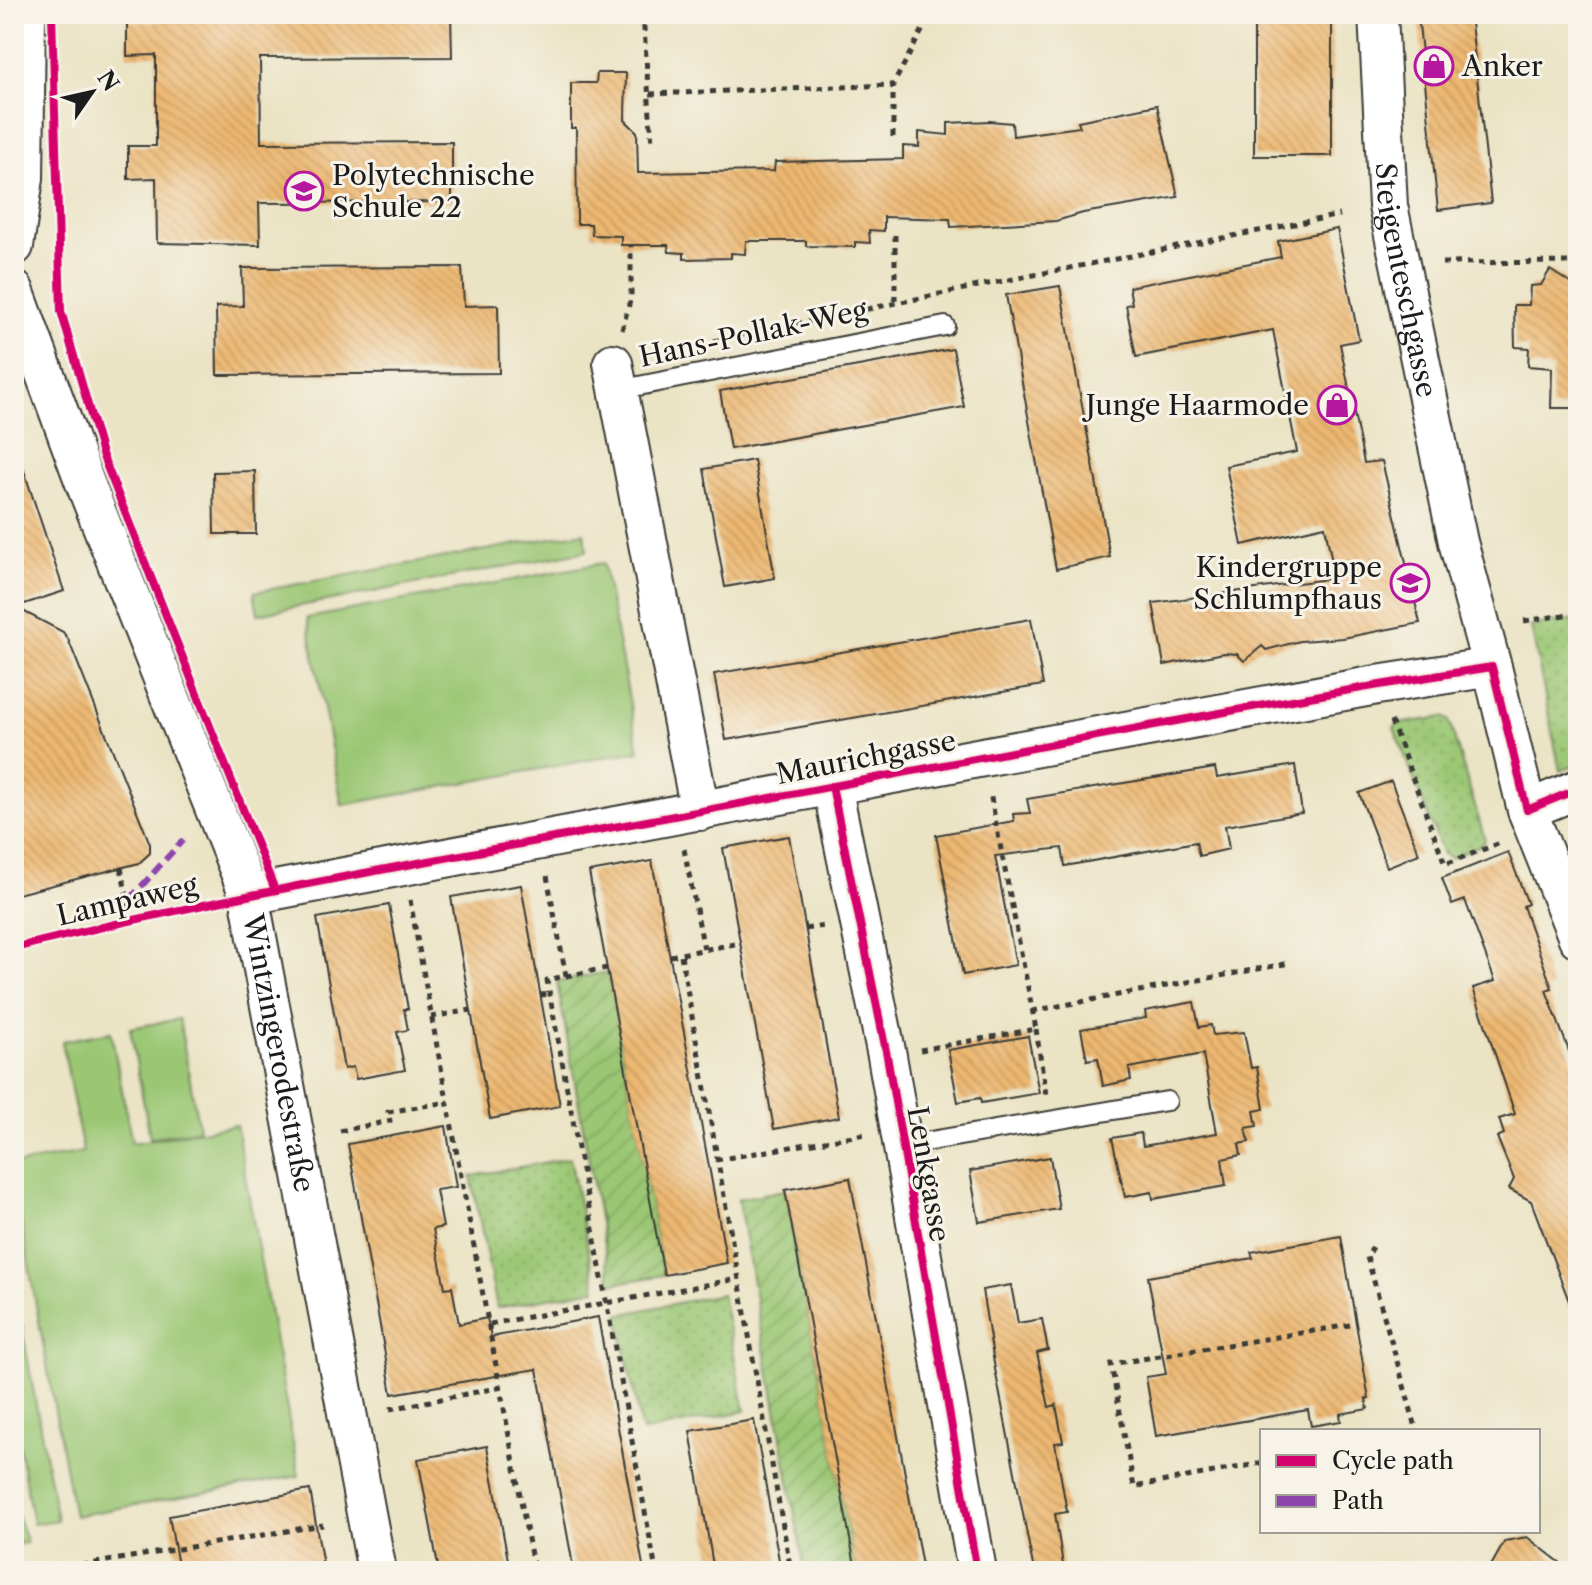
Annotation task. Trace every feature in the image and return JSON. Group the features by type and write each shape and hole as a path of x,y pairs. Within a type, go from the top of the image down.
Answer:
{"street":[{"path":"14,246 24,178 26,14"},
{"name":"Steigenteschgasse","path":"1378,14 1388,206 1458,542 1492,667 1520,824"},
{"name":"Wintzingerodestraße","path":"14,290 85,483 249,895 377,1571"},
{"name":"Hans-Pollak-Weg","path":"616,377 700,811"},
{"name":"Maurichgasse","path":"249,895 1347,690 1492,667"},
{"name":"Lenkgasse","path":"832,786 887,1056 887,1139 977,1571"},
{"path":"1578,789 1520,824 1578,938"}],"lane":[{"path":"616,377 945,326"},
{"path":"887,1139 1050,1122 1167,1101"}],"path":[{"path":"643,14 652,144"},
{"path":"893,137 893,85 931,14"},
{"path":"650,94 893,85"},
{"path":"895,235 895,303"},
{"path":"616,377 631,297 631,245"},
{"path":"1442,263 1578,262"},
{"path":"14,435 23,432"},
{"path":"1524,621 1578,613"},
{"path":"1391,721 1445,864 1520,824"},
{"path":"990,793 1036,1029 1050,1122"},
{"path":"684,849 704,949"},
{"path":"121,868 132,921"},
{"path":"547,875 566,976"},
{"path":"410,900 534,1571"},
{"path":"670,956 740,943"},
{"path":"681,955 791,1571"},
{"path":"1032,1011 1290,963"},
{"path":"607,968 547,980 656,1571"},
{"path":"540,995 550,994"},
{"path":"431,1017 471,1010"},
{"path":"919,1050 1036,1029"},
{"path":"340,1131 390,1121 388,1112 448,1102"},
{"path":"716,1160 887,1139"},
{"path":"1373,1247 1367,1257 1416,1429"},
{"path":"490,1324 738,1279"},
{"path":"1260,1463 1134,1487 1111,1364 1350,1325"},
{"path":"390,1409 502,1387"},
{"path":"47,1571 323,1525"}],"green space":[{"path":"584,532 587,551 258,614 254,592"},
{"path":"603,563 639,751 342,805 307,618"},
{"path":"1578,619 1578,765 1560,771 1531,626"},
{"path":"1444,717 1449,720 1485,840 1483,844 1451,858 1443,854 1394,728 1398,724"},
{"path":"608,972 664,1275 611,1284 557,982"},
{"path":"179,1019 199,1129 150,1138 130,1028"},
{"path":"111,1032 132,1143 236,1125 299,1476 74,1516 14,1182 14,1165 83,1152 62,1041"},
{"path":"570,1158 596,1289 497,1308 471,1176"},
{"path":"785,1190 856,1571 805,1571 738,1199"},
{"path":"14,1283 57,1520 33,1524 14,1418"},
{"path":"722,1294 745,1411 642,1432 618,1315"},
{"path":"14,1506 27,1543 14,1545"}],"building":[{"path":"157,14 451,14 452,57 260,58 261,143 452,142 452,202 259,203 260,245 157,243 156,178 128,179 128,146 156,146 156,55 127,56 127,21 157,22"},
{"path":"1254,14 1332,14 1332,156 1254,156"},
{"path":"1418,14 1470,14 1491,203 1438,210"},
{"path":"597,73 626,73 625,120 637,132 638,173 774,171 775,162 903,159 903,146 919,147 919,132 948,135 948,123 1012,123 1013,136 1080,127 1078,121 1157,105 1178,197 1083,213 1056,221 951,227 950,219 884,217 884,231 869,230 870,243 855,242 855,247 806,246 806,241 746,241 745,254 731,253 731,258 684,259 684,253 669,252 668,245 621,245 621,236 592,235 591,224 577,224 576,128 571,128 571,83 596,83"},
{"path":"1337,229 1359,340 1340,344 1364,463 1382,461 1420,623 1343,638 1300,641 1266,650 1262,646 1244,661 1237,654 1224,653 1164,665 1153,603 1335,578 1325,526 1242,545 1226,466 1297,452 1273,330 1136,357 1126,305 1132,304 1129,287 1281,257 1278,241"},
{"path":"462,267 464,306 498,305 499,373 217,375 216,307 243,306 242,268"},
{"path":"1550,270 1578,288 1578,408 1551,408 1552,368 1528,366 1529,348 1515,347 1514,305 1529,305 1530,286 1541,285"},
{"path":"1060,286 1110,557 1056,569 1006,295"},
{"path":"953,349 964,407 730,449 720,391"},
{"path":"14,456 19,456 64,591 15,607 63,632 68,639 150,844 150,853 139,863 14,895"},
{"path":"754,460 775,578 725,587 704,469"},
{"path":"255,471 256,534 214,534 213,472"},
{"path":"1031,619 1043,685 726,740 714,674"},
{"path":"1295,765 1302,813 1225,826 1229,849 1199,856 1196,842 1065,866 1062,848 995,856 1016,965 963,975 936,835 1014,821 1013,814 1030,813 1027,799 1215,768 1217,778"},
{"path":"1391,781 1419,854 1387,867 1359,793"},
{"path":"789,836 839,1117 774,1129 723,848"},
{"path":"1508,852 1528,904 1523,906 1552,988 1546,990 1578,1075 1578,1316 1575,1317 1531,1201 1509,1189 1514,1179 1497,1137 1504,1134 1499,1119 1515,1114 1473,988 1495,981 1465,900 1452,905 1442,878"},
{"path":"652,861 727,1263 664,1275 589,872"},
{"path":"521,885 560,1106 490,1119 451,897"},
{"path":"389,905 408,1009 404,1009 408,1030 397,1032 405,1070 356,1079 353,1067 344,1069 317,918"},
{"path":"1194,1002 1199,1027 1211,1025 1213,1035 1244,1032 1251,1068 1257,1067 1264,1109 1254,1111 1257,1126 1246,1128 1249,1142 1239,1144 1241,1155 1222,1159 1226,1186 1153,1199 1152,1192 1125,1197 1112,1138 1141,1133 1143,1146 1217,1133 1203,1054 1129,1068 1131,1080 1103,1086 1098,1058 1087,1060 1081,1029 1146,1018 1145,1011"},
{"path":"1028,1036 1039,1093 981,1103 980,1098 958,1102 948,1050"},
{"path":"446,1126 456,1187 436,1190 443,1227 433,1229 445,1288 452,1287 459,1324 487,1318 491,1337 598,1317 644,1571 574,1571 537,1369 392,1394 348,1144"},
{"path":"1050,1157 1059,1209 979,1222 970,1171"},
{"path":"850,1178 923,1571 856,1571 785,1190"},
{"path":"1341,1236 1369,1399 1366,1399 1368,1409 1340,1414 1341,1421 1311,1426 1308,1410 1156,1436 1146,1377 1166,1374 1148,1277 1253,1258 1251,1252"},
{"path":"1011,1285 1018,1323 1042,1319 1048,1350 1037,1353 1049,1407 1056,1405 1063,1442 1055,1443 1067,1512 1055,1514 1064,1571 1034,1571 995,1369 982,1290"},
{"path":"754,1420 781,1571 714,1571 690,1431"},
{"path":"487,1446 510,1571 439,1571 418,1459"},
{"path":"310,1490 324,1571 179,1571 169,1516"},
{"path":"1527,1537 1571,1571 1488,1571 1505,1541"}],"marked path":[{"path":"129,900 183,840"}],"cycle path":[{"path":"52,14 61,311 102,454 275,890"},
{"name":"Lampaweg","path":"14,948 178,910 343,877 1184,719 1492,667 1527,810 1578,789"},
{"path":"832,786 887,1056 977,1571"}],"place":[{"name":"Anker","path":"1434,66"},
{"name":"Polytechnische Schule 22","path":"304,191"},
{"name":"Junge Haarmode","path":"1337,405"},
{"name":"Kindergruppe Schlumpfhaus","path":"1410,583"}]}
